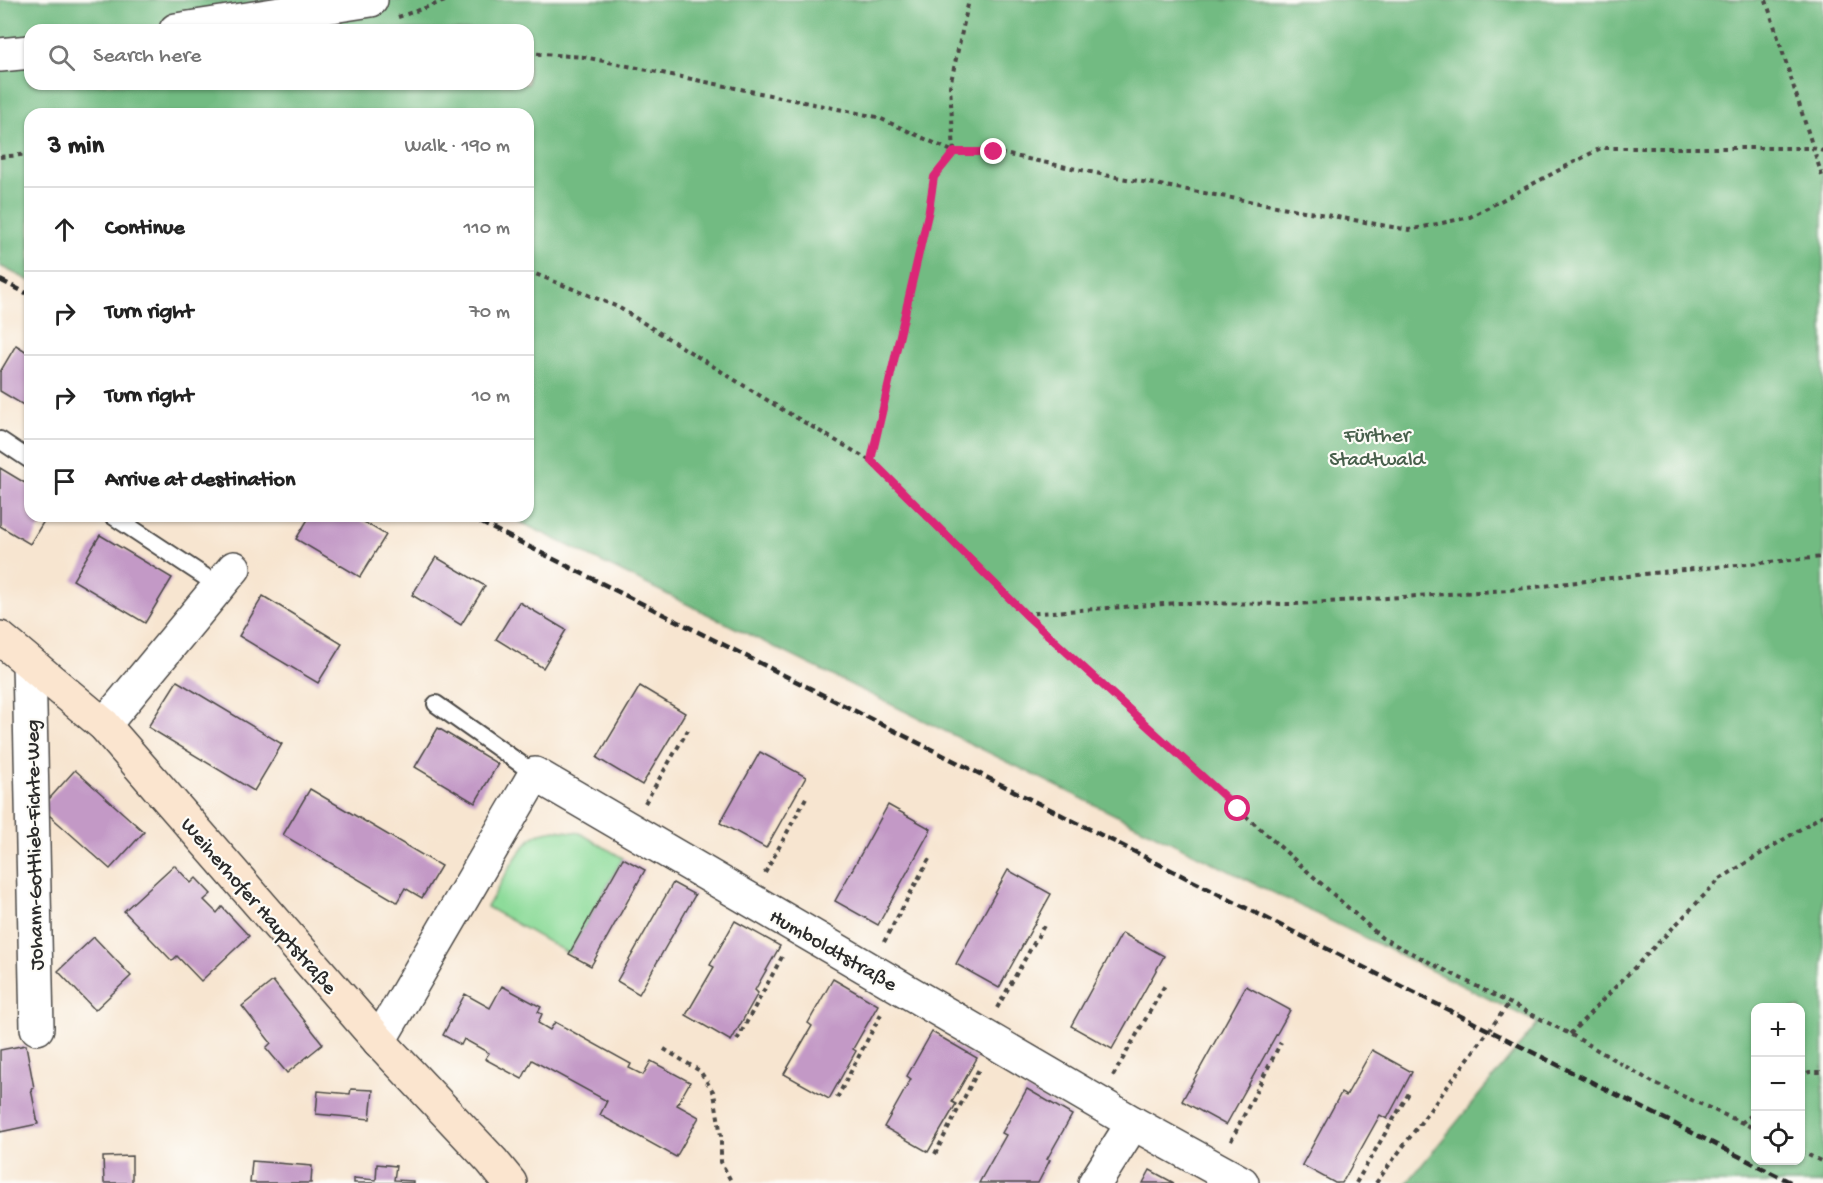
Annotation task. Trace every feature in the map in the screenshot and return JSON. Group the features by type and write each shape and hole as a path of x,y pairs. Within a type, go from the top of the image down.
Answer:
{"street":[{"path":"215,24 371,0"},
{"path":"0,55 24,53"},
{"path":"104,725 226,577"},
{"name":"Weiherhofer Hauptstraße","path":"0,638 104,725 379,1041 510,1183"},
{"name":"Johann-Gottlieb-Fichte-Weg","path":"30,663 37,1028"},
{"path":"379,1041 535,774"},
{"name":"Humboldtstraße","path":"535,774 1133,1124 1229,1176"},
{"path":"1095,1183 1133,1124"}],"lane":[{"path":"0,440 24,456"},
{"path":"124,522 226,577"},
{"name":"Humboldtstraße","path":"436,704 535,774"}],"path":[{"path":"871,460 929,210 934,177 954,152 950,86 969,0"},
{"path":"1766,0 1823,179"},
{"path":"534,53 584,57 877,117 954,152 994,152 1110,176 1409,230 1470,217 1600,148 1813,148 1823,151"},
{"path":"0,157 24,155"},
{"path":"534,273 618,307 783,410 871,460 1025,614 1382,938 1510,1002 1654,1083 1751,1128"},
{"path":"1025,614 1178,603 1295,604 1509,590 1662,572 1823,557"},
{"path":"630,830 688,730"},
{"path":"750,900 808,795"},
{"path":"1570,1034 1720,879 1823,815"},
{"path":"869,969 929,859"},
{"path":"935,1154 987,1038 1046,922"},
{"path":"737,1040 798,928"},
{"path":"837,1098 897,985"},
{"path":"1097,1102 1165,985"},
{"path":"1376,1183 1510,1002"},
{"path":"1229,1176 1281,1042"},
{"path":"664,1048 700,1071 714,1093 721,1136 722,1162 732,1183"},
{"path":"1805,1075 1809,1072 1823,1072"},
{"path":"1356,1183 1408,1093"},
{"path":"1741,1122 1751,1115"},
{"path":"1805,1153 1823,1162"}],"green space":[{"name":"Fürther Stadtwald","path":"0,0 1823,0 1823,1183 1407,1183 1538,1023 520,522 534,522 534,108 24,108 24,278 0,266"},
{"path":"556,830 580,833 623,858 569,954 487,907 510,867 531,839 538,834"}],"building":[{"path":"16,345 24,350 24,405 0,391 0,372"},
{"path":"0,468 24,482 24,522 43,522 30,544 0,526"},
{"path":"306,522 364,522 386,535 360,577 296,539"},
{"path":"100,535 172,578 145,623 73,580"},
{"path":"436,557 485,586 461,625 412,595"},
{"path":"263,596 342,644 318,683 239,636"},
{"path":"519,602 566,630 543,668 496,639"},
{"path":"177,681 282,744 254,791 148,727"},
{"path":"640,686 685,713 642,785 597,758"},
{"path":"438,728 498,764 475,803 415,767"},
{"path":"760,752 806,777 766,848 720,823"},
{"path":"75,770 144,832 110,869 41,808"},
{"path":"310,789 441,866 422,898 405,888 397,902 283,835"},
{"path":"888,805 931,829 878,925 835,901"},
{"path":"623,858 645,870 591,966 569,954"},
{"path":"174,865 191,883 196,878 211,894 204,900 217,913 222,907 249,936 201,981 177,956 172,961 124,911"},
{"path":"1008,870 1051,894 999,988 956,964"},
{"path":"673,883 695,895 639,994 617,981"},
{"path":"735,921 780,946 755,990 758,993 731,1041 686,1015 714,967 710,965"},
{"path":"1122,933 1164,956 1112,1049 1071,1026"},
{"path":"94,937 131,976 95,1010 58,971"},
{"path":"833,979 878,1005 853,1049 856,1051 829,1099 784,1074 812,1026 808,1023"},
{"path":"273,981 323,1044 287,1073 266,1048 271,1043 242,1006"},
{"path":"502,986 541,1007 538,1012 542,1014 538,1023 550,1030 555,1022 631,1064 629,1068 643,1075 651,1061 690,1082 677,1105 699,1117 676,1157 600,1115 607,1101 532,1060 522,1079 485,1059 489,1053 464,1039 461,1045 443,1035 465,994 490,1008"},
{"path":"1246,986 1290,1010 1226,1125 1182,1101"},
{"path":"932,1032 977,1058 952,1102 956,1104 928,1152 884,1127 911,1079 907,1076"},
{"path":"26,1045 38,1124 0,1132 0,1050"},
{"path":"1372,1050 1412,1072 1387,1119 1380,1115 1342,1183 1335,1183 1302,1165 1341,1093 1346,1096"},
{"path":"351,1089 373,1090 370,1119 316,1114 318,1091 350,1094"},
{"path":"1027,1089 1072,1115 1047,1159 1050,1160 1038,1183 979,1183 1006,1135 1002,1133"},
{"path":"132,1156 132,1183 104,1183 103,1157"},
{"path":"252,1161 312,1166 311,1183 250,1183"},
{"path":"377,1164 396,1166 394,1180 413,1181 413,1183 354,1183 354,1178 376,1180"},
{"path":"1150,1170 1174,1183 1143,1183"}],"railway":[{"path":"0,280 24,292"},
{"path":"480,522 1792,1183"}],"route":[{"path":"994,152 954,152 934,177 929,210 871,460 1025,614 1238,809"}]}
